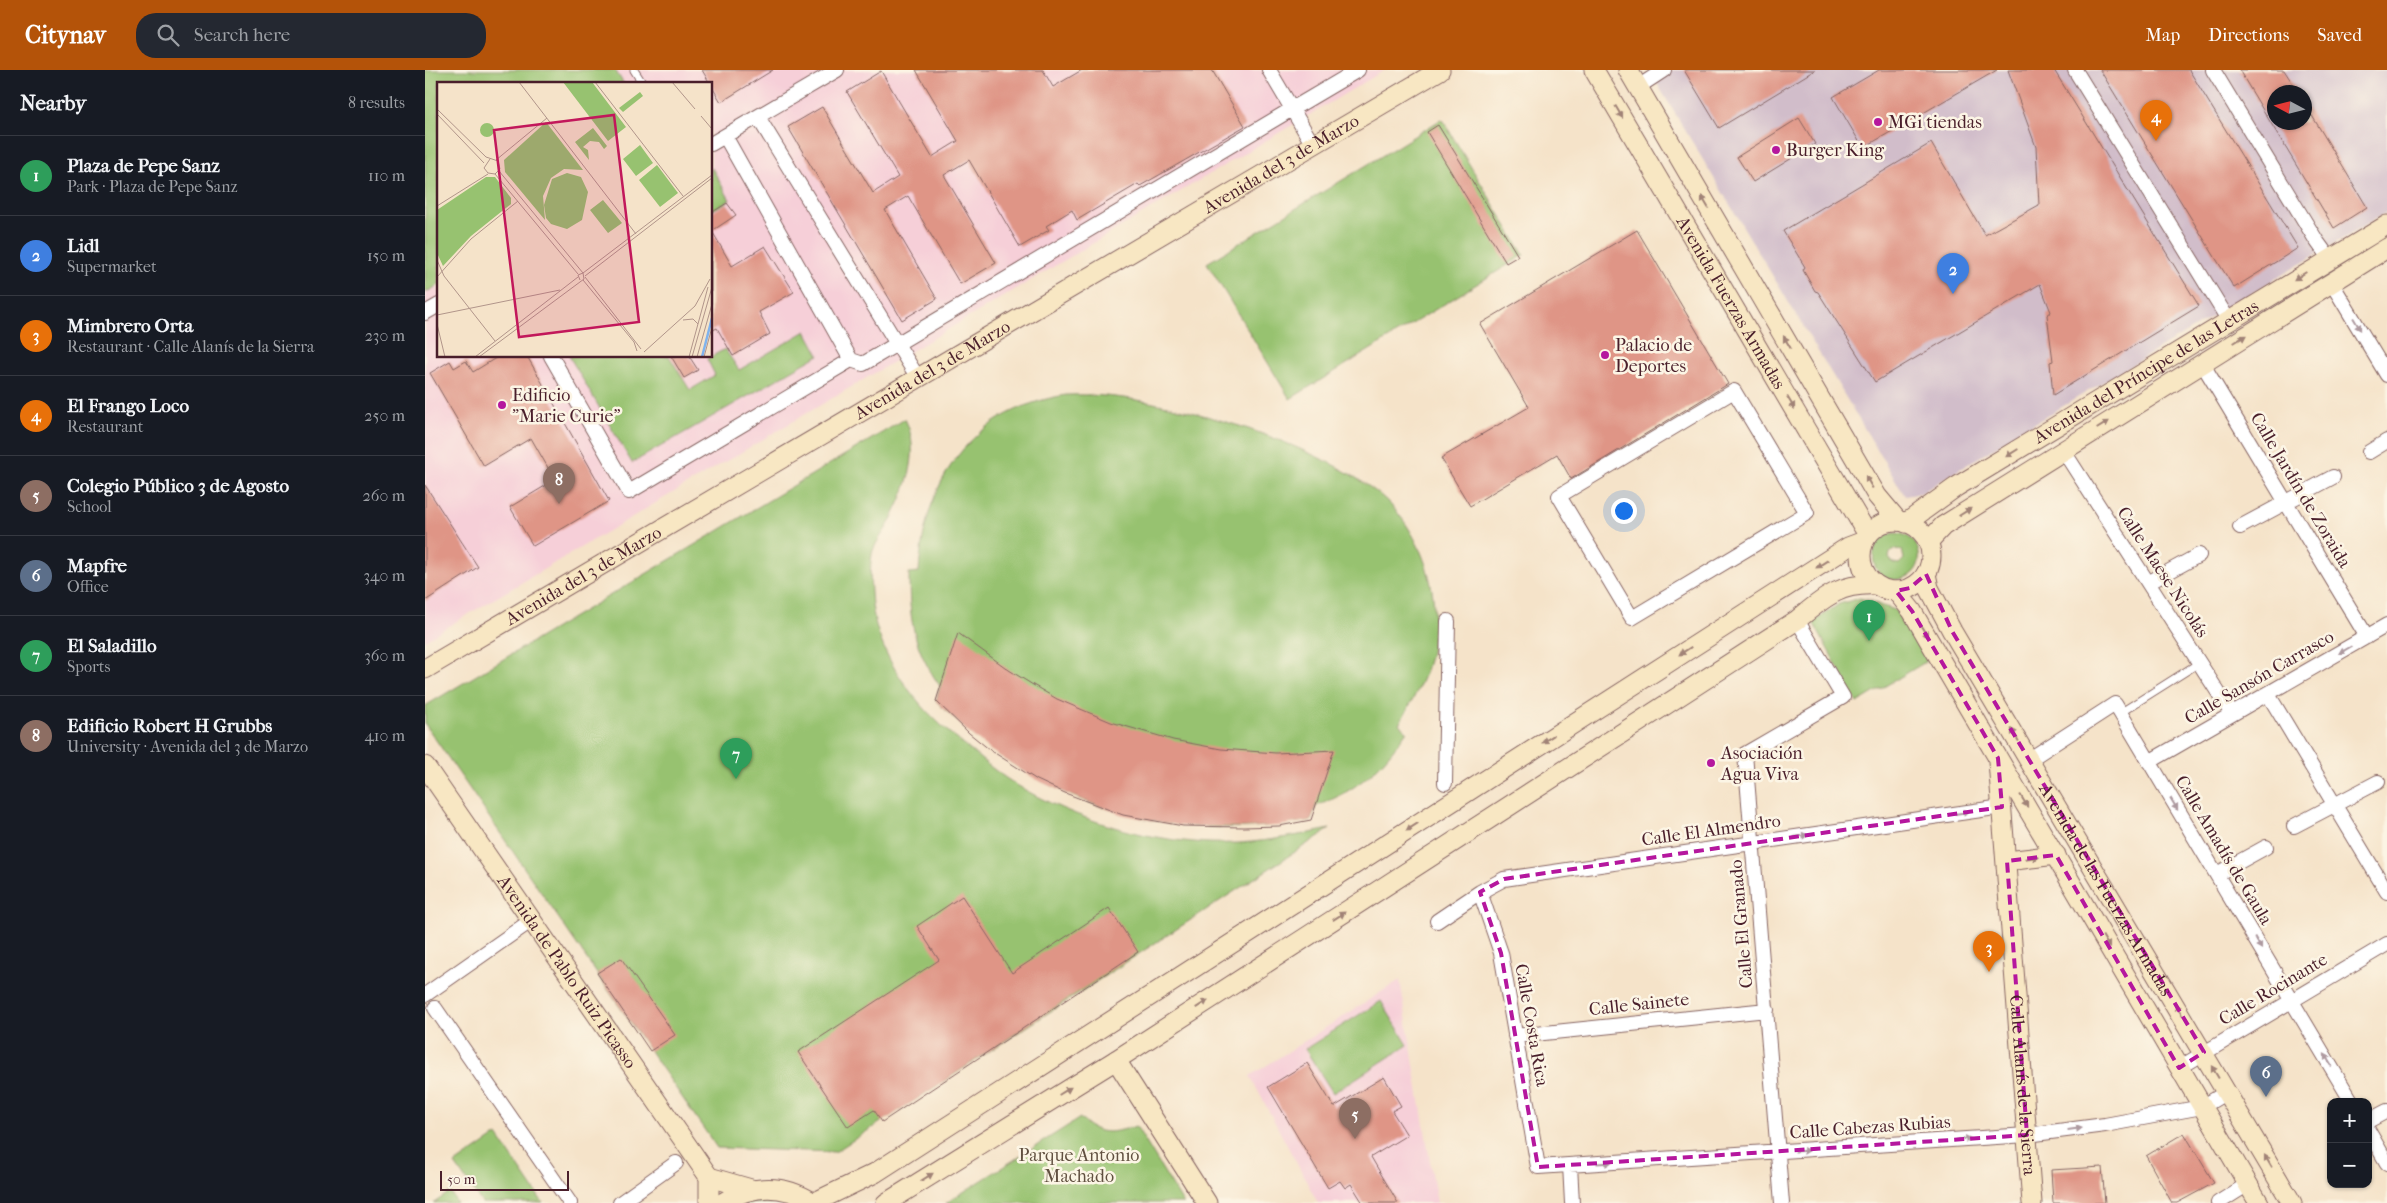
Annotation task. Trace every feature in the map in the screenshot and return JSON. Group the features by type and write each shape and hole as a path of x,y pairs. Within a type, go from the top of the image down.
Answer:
{"street":[{"path":"713,143 822,74 837,70"},
{"path":"1269,70 1313,145"},
{"path":"725,136 851,360 863,364 1358,70"},
{"name":"Avenida del 3 de Marzo","path":"425,669 1440,70"},
{"name":"Avenida Fuerzas Armadas","path":"1594,70 1866,538"},
{"name":"Avenida Fuerzas Armadas","path":"1628,70 1877,496 1902,522"},
{"path":"1637,87 1664,70"},
{"path":"2075,70 2229,321"},
{"path":"2213,70 2316,240 2329,258"},
{"path":"758,116 918,378"},
{"name":"Avenida del Príncipe de las Letras","path":"1902,522 2329,258 2387,225"},
{"name":"Avenida del Príncipe de las Letras","path":"1928,542 1943,526 2387,248"},
{"path":"2331,282 2387,374"},
{"path":"425,313 437,306"},
{"path":"552,358 629,492 851,360"},
{"name":"Calle Jardín de Zoraida","path":"2201,363 2287,502 2367,637"},
{"path":"1734,391 1807,514 1632,618 1559,496 1734,391"},
{"path":"2369,452 2387,441"},
{"name":"Calle Maese Nicolás","path":"2063,450 2232,714"},
{"path":"2239,527 2333,477"},
{"path":"722,1203 736,1194 751,1189 767,1187 784,1189 799,1194 813,1203 875,1173 1848,546 1866,538 1881,524 1902,522 1919,530 1928,542 1931,558 1926,574 1916,584 1896,591 1886,590 1876,585 1867,576 1862,565 1861,552 1866,538"},
{"path":"2148,583 2199,554"},
{"name":"Avenida de las Fuerzas Armadas","path":"1926,574 1929,588 1952,631 2204,1052 2292,1203"},
{"path":"886,1203 1116,1060 1797,620 1821,600 1848,586 1859,584 1876,585"},
{"name":"Avenida de las Fuerzas Armadas","path":"1896,591 1912,611 2057,855 2259,1203"},
{"name":"Calle El Granado","path":"1782,1203 1745,754 1843,697 1797,620"},
{"path":"1445,783 1448,621"},
{"name":"Calle Sansón Carrasco","path":"2149,762 2386,627"},
{"path":"2268,694 2387,892"},
{"path":"2029,759 2115,704 2120,713"},
{"name":"Calle Amadís de Gaula","path":"2120,713 2350,1098"},
{"name":"Calle Alanís de la Sierra","path":"1998,758 2032,1203"},
{"name":"Avenida de Pablo Ruiz Picasso","path":"425,766 709,1177"},
{"path":"2294,826 2378,782"},
{"name":"Calle El Almendro","path":"1437,921 1480,892 1504,879 2002,807"},
{"path":"2217,874 2266,847"},
{"name":"Avenida de las Fuerzas Armadas","path":"2007,860 2057,855"},
{"name":"Calle Costa Rica","path":"1480,892 1501,953 1538,1168"},
{"path":"425,995 532,920"},
{"name":"Calle Rocinante","path":"2179,1068 2291,999 2387,944"},
{"path":"435,1008 570,1203"},
{"name":"Calle Sainete","path":"1515,1036 1767,1010"},
{"path":"1116,1060 1207,1203"},
{"path":"2202,1107 2227,1092"},
{"name":"Calle Cabezas Rubias","path":"1538,1168 2027,1135 2105,1125 2202,1107"},
{"path":"2372,1119 2387,1111"},
{"path":"2372,1137 2387,1163"},
{"path":"620,1203 677,1164"},
{"path":"1570,1165 1572,1203"},
{"path":"709,1203 709,1177 751,1189"},
{"path":"2218,1203 2248,1184"}],"lane":[{"path":"634,70 642,82"},
{"path":"2120,713 2199,663"}],"highlighted area":[{"path":"1926,574 1952,631 2204,1052 2179,1068 2056,855 2007,861 2027,1135 1538,1167 1501,953 1480,892 1504,879 2002,807 1998,758 1912,611 1896,591 1910,588"}],"shaded area":[{"path":"425,70 1385,70 425,640"},
{"path":"1649,70 2387,70 2387,212 1921,493 1905,496"},
{"path":"1400,980 1437,1203 1318,1203 1250,1076"}],"green space":[{"path":"425,70 615,70 623,82 437,82 437,286 425,293"},
{"path":"1442,119 1524,255 1290,399 1207,263"},
{"path":"713,170 730,200 713,210"},
{"path":"806,331 819,355 632,463 570,358 670,358 690,390 715,375 707,359 713,358 713,356 725,349 739,370"},
{"path":"1066,395 1108,396 1150,402 1192,412 1272,437 1314,455 1355,477 1372,489 1387,501 1402,519 1414,538 1424,559 1430,582 1434,605 1434,628 1431,651 1425,673 1399,724 1407,731 1388,756 1368,776 1345,793 1316,806 1311,820 1258,827 1206,827 1156,821 1108,809 1061,791 1017,767 975,737 936,701 940,686 924,659 914,632 910,605 909,573 919,572 923,539 931,508 943,480 959,455 979,433 1004,416 1033,403"},
{"path":"905,419 910,432 912,460 900,502 873,551 870,578 873,613 878,633 896,671 921,705 936,720 1007,779 1051,803 1103,824 1157,837 1212,843 1239,843 1274,839 1330,829 835,1152 717,1148 425,724 425,706"},
{"path":"1894,533 1904,535 1912,539 1917,546 1919,562 1916,570 1909,576 1900,579 1890,579 1876,569 1874,553 1877,544","holes":["1895,549 1902,550 1904,559 1899,564 1893,563 1889,558 1890,553"]},
{"path":"1860,598 1895,610 1927,661 1857,703 1813,622 1839,604"},
{"path":"1381,1001 1408,1045 1333,1093 1305,1049"},
{"name":"Parque Antonio Machado","path":"1080,1118 1093,1128 1106,1132 1136,1126 1183,1203 946,1203"},
{"path":"497,1135 543,1203 482,1203 455,1164"},
{"path":"450,1192 457,1203 434,1203"},
{"path":"762,1198 775,1198 791,1203 742,1203"}],"building":[{"path":"702,70 773,70 721,102 713,89 713,82 709,82"},
{"path":"916,70 1043,70 1053,87 1082,70 1212,70 1245,126 1140,186 1138,184 1077,220 1072,210 1046,226 1049,230 1020,247 969,160 944,175 996,263 960,284 908,196 885,210 937,299 902,320 788,127 822,107 873,193 898,177 847,92 881,71 932,157 958,141"},
{"path":"1684,70 1815,70 1719,128"},
{"name":"MGi tiendas","path":"1879,70 1997,70 1863,148 1833,97"},
{"path":"2008,70 2054,70 2199,306 2053,395 2050,362 2053,361 2047,315 2051,312 2040,284 1875,382 1818,292 1815,291 1803,270 1805,267 1783,231 1931,143 1985,235 2039,205 2036,147"},
{"path":"2100,70 2189,70 2298,248 2234,288"},
{"path":"2239,70 2284,70 2294,85 2267,85 2267,117"},
{"path":"2312,116 2367,207 2334,228 2275,130 2312,130"},
{"name":"Burger King","path":"1799,118 1815,144 1753,182 1737,157"},
{"path":"1438,125 1518,256 1506,263 1427,132"},
{"path":"727,203 736,215 713,230 713,212"},
{"name":"Palacio de Deportes","path":"1637,230 1728,384 1571,479 1557,454 1470,506 1441,458 1529,407 1480,324"},
{"path":"713,233 732,266 765,246 794,292 759,312 770,334 733,356 717,328 713,330"},
{"name":"Edificio \"Marie Curie\"","path":"496,358 528,358 609,501 533,546 510,507 555,480 531,438 484,466 430,373 450,361 454,368 466,361 473,372"},
{"path":"672,358 690,358 698,370 684,378"},
{"path":"425,485 478,567 425,601"},
{"path":"958,633 1009,670 1057,699 1111,722 1173,740 1221,749 1276,753 1334,750 1311,820 1279,826 1183,826 1123,815 1037,780 990,750 969,733 936,701"},
{"path":"962,896 1012,973 1109,908 1138,952 882,1122 874,1110 848,1127 798,1052 939,960 917,926"},
{"path":"621,958 675,1035 650,1051 597,973"},
{"path":"1307,1063 1334,1107 1384,1077 1401,1106 1392,1111 1407,1135 1371,1157 1398,1203 1363,1203 1351,1184 1345,1188 1340,1181 1328,1188 1268,1087"},
{"path":"2184,1133 2214,1183 2177,1203 2172,1203 2146,1156"},
{"path":"2102,1167 2105,1203 2053,1203 2051,1170"}],"place":[{"name":"MGi tiendas","path":"1878,122"},
{"name":"El Frango Loco","path":"2156,141"},
{"name":"Burger King","path":"1776,150"},
{"name":"Lidl","path":"1953,294"},
{"name":"Palacio de Deportes","path":"1605,355"},
{"name":"Edificio \"Marie Curie\"","path":"502,405"},
{"name":"Edificio Robert H Grubbs","path":"559,504"},
{"name":"Plaza de Pepe Sanz","path":"1869,641"},
{"name":"Asociación Agua Viva","path":"1711,763"},
{"name":"El Saladillo","path":"736,779"},
{"name":"Mimbrero Orta","path":"1989,972"},
{"name":"Mapfre","path":"2266,1097"},
{"name":"Colegio Público 3 de Agosto","path":"1355,1139"}]}
